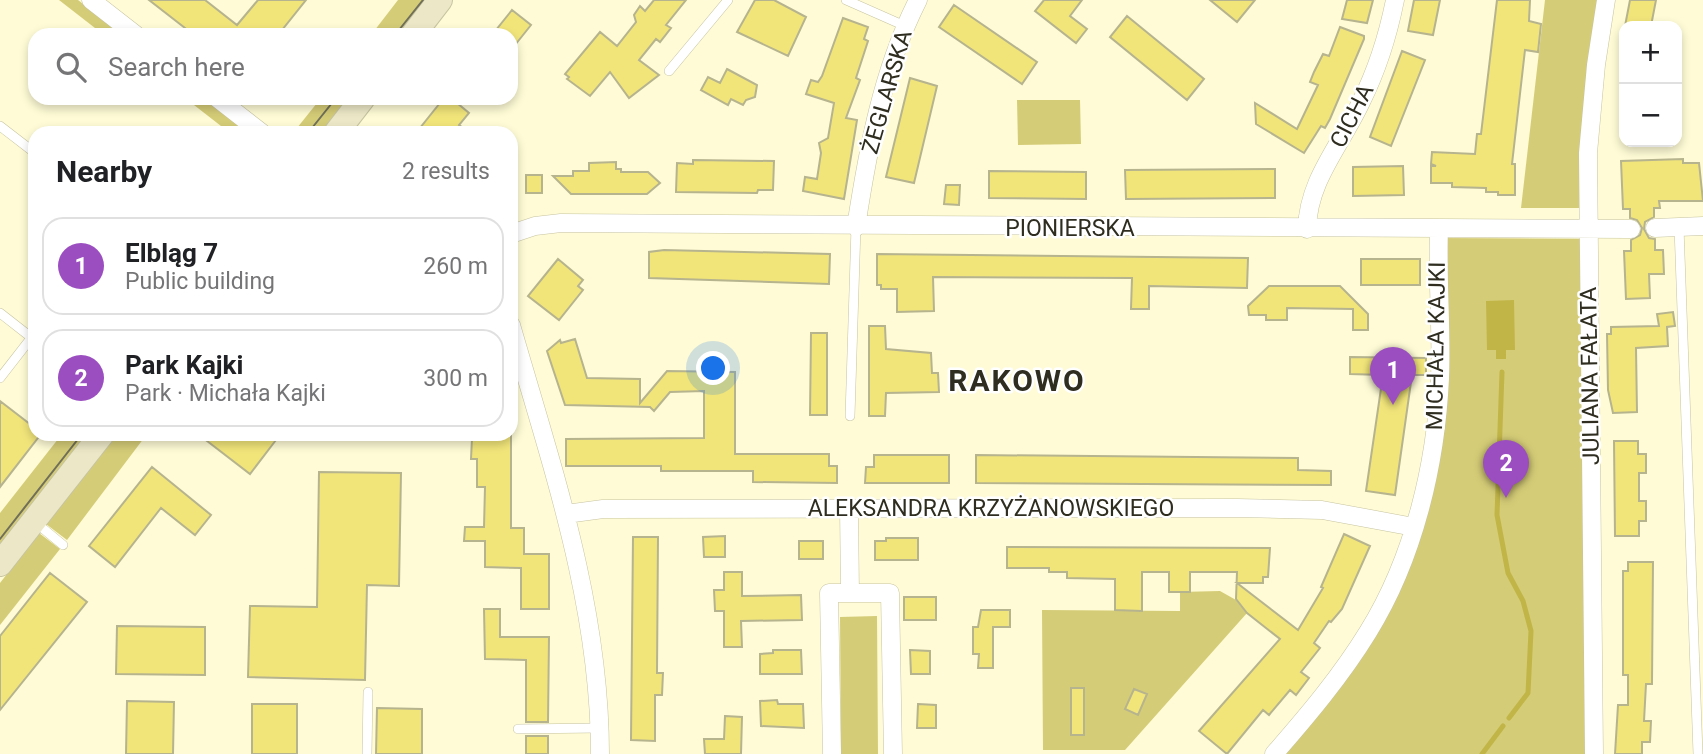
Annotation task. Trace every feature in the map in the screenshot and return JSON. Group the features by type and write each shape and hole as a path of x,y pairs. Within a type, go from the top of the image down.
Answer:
{"main road":[{"path":"418,28 440,0"},
{"path":"346,126 359,105"},
{"path":"0,564 97,441"}],"street":[{"path":"91,0 127,28"},
{"name":"ŻEGLARSKA","path":"856,227 874,119 905,26 918,0"},
{"name":"CICHA","path":"1307,229 1312,191 1361,103 1387,35 1395,0"},
{"name":"JULIANA FAŁATA","path":"1594,754 1588,153 1596,65 1606,0"},
{"path":"226,105 253,126"},
{"name":"PIONIERSKA","path":"518,232 535,226 561,223 856,227 1630,229"},
{"path":"1654,228 1703,226"},
{"name":"MICHAŁA KAJKI","path":"1275,754 1321,699 1370,629 1414,527 1434,440 1440,377 1438,229"},
{"path":"518,349 566,514 589,615 597,671 600,754"},
{"path":"849,508 850,593"},
{"name":"ALEKSANDRA KRZYŻANOWSKIEGO","path":"566,514 603,509 1322,510 1414,527"},
{"path":"832,754 829,593 890,593 893,754"}],"lane":[{"path":"669,71 728,0"},
{"path":"846,0 905,26"},
{"path":"0,126 28,148"},
{"path":"850,416 856,227"},
{"path":"1679,228 1698,754"},
{"path":"0,313 28,332"},
{"path":"0,378 28,342"},
{"path":"34,521 63,545"},
{"path":"367,754 368,692"},
{"path":"518,729 599,728"}],"shaded area":[{"path":"59,0 78,0 114,28 95,28"},
{"path":"398,0 428,0 406,28 376,28"},
{"path":"1545,0 1598,0 1588,65 1582,208 1521,208"},
{"path":"1017,100 1080,100 1081,144 1018,145"},
{"path":"194,105 212,105 239,126 221,126"},
{"path":"315,105 345,105 328,126 299,126"},
{"path":"1438,238 1588,239 1594,754 1275,754 1383,603 1434,440"},
{"path":"1514,300 1515,350 1506,350 1506,359 1496,359 1496,350 1487,350 1486,301"},
{"path":"57,441 81,441 0,546 0,513"},
{"path":"112,441 142,441 67,540 46,524"},
{"path":"39,533 60,549 0,625 0,583"},
{"path":"1220,591 1236,600 1247,613 1125,750 1043,750 1042,610 1180,611 1180,592"},
{"path":"877,616 878,754 841,754 840,617"}],"building":[{"path":"149,0 205,0 237,25 258,0 306,0 284,28 185,28"},
{"path":"654,0 686,0 666,25 671,28 660,42 656,39 639,60 659,75 629,98 610,72 590,96 567,79 569,77 565,74 600,32 617,46 636,22 634,15 640,6 645,11"},
{"path":"755,0 774,0 806,17 788,56 737,32"},
{"path":"1044,0 1082,0 1070,16 1087,29 1076,43 1035,11"},
{"path":"1210,0 1255,0 1237,22"},
{"path":"1347,0 1373,0 1367,23 1342,19"},
{"path":"1414,0 1440,0 1433,35 1408,31"},
{"path":"1497,0 1530,0 1529,21 1541,24 1538,52 1525,50 1512,164 1515,164 1515,195 1498,195 1498,192 1486,192 1486,188 1452,187 1452,183 1431,183 1431,166 1436,166 1431,164 1432,152 1475,154 1477,134 1481,134"},
{"path":"1630,0 1656,0 1652,21 1626,21"},
{"path":"954,5 1037,62 1022,84 939,27"},
{"path":"512,10 531,25 518,41 518,28 498,28"},
{"path":"1127,16 1204,79 1187,100 1110,37"},
{"path":"843,18 868,27 864,39 868,41 856,78 860,80 846,118 857,120 844,199 803,191 805,177 817,179 821,153 819,143 828,138 834,103 806,94 811,80 818,82 822,76"},
{"path":"1340,27 1364,36 1364,39 1330,119 1325,128 1321,126 1304,153 1256,124 1255,103 1297,129 1318,85 1310,82 1314,72 1323,54 1329,56"},
{"path":"1402,51 1425,60 1391,146 1370,137"},
{"path":"727,69 757,85 755,97 746,100 743,105 731,99 728,105 701,90 708,77 720,83"},
{"path":"910,78 937,86 914,183 886,177"},
{"path":"438,105 459,105 469,113 460,126 422,126"},
{"path":"1683,159 1683,163 1699,163 1703,201 1659,201 1660,208 1654,208 1654,217 1645,222 1644,229 1649,238 1655,239 1655,250 1663,250 1664,274 1649,274 1650,298 1626,299 1624,251 1631,251 1631,240 1640,235 1642,228 1637,220 1630,218 1630,209 1623,209 1621,161"},
{"path":"693,160 774,161 773,190 758,190 757,193 676,192 677,163 693,164"},
{"path":"616,162 616,169 621,169 621,172 648,172 660,183 647,194 571,194 553,176 573,176 573,171 589,171 589,163"},
{"path":"1403,166 1404,195 1353,196 1353,167"},
{"path":"1275,169 1275,198 1126,199 1125,170"},
{"path":"989,171 1086,172 1086,199 989,198"},
{"path":"526,175 542,175 542,193 526,193"},
{"path":"946,185 960,185 959,205 944,204"},
{"path":"664,250 830,254 829,284 649,278 649,252"},
{"path":"877,254 1248,258 1247,288 1149,286 1149,309 1131,309 1132,278 933,277 934,311 897,312 897,289 881,289 881,285 877,285"},
{"path":"558,259 583,280 578,286 583,290 559,320 528,296"},
{"path":"1361,259 1420,259 1420,285 1361,285"},
{"path":"1269,286 1340,286 1368,314 1368,330 1353,330 1353,309 1287,308 1287,320 1266,320 1266,315 1249,315 1248,306"},
{"path":"1673,312 1675,326 1667,327 1668,346 1636,348 1637,412 1613,413 1608,390 1607,334 1611,334 1611,327 1659,326 1657,314"},
{"path":"869,326 885,326 886,349 931,353 932,373 938,373 939,392 886,393 885,416 869,416"},
{"path":"811,333 827,333 827,415 810,415"},
{"path":"575,339 587,378 640,379 640,403 667,371 735,372 735,454 829,454 829,466 837,466 837,483 753,482 753,471 661,471 661,466 566,466 566,439 704,438 704,391 670,392 654,411 650,407 565,405 547,351 560,340 561,343"},
{"path":"1350,357 1426,358 1426,375 1412,375 1395,495 1366,491 1383,375 1350,374"},
{"path":"0,401 28,423 28,441 36,441 0,487"},
{"path":"207,441 275,441 250,474"},
{"path":"472,441 511,441 511,528 524,528 524,554 549,554 549,609 521,609 521,568 485,567 485,541 464,541 465,527 484,527 485,487 477,487 477,459 471,459"},
{"path":"1614,441 1638,441 1638,454 1646,454 1646,473 1639,473 1639,501 1646,501 1646,521 1639,521 1639,536 1615,536"},
{"path":"874,455 949,455 949,483 865,483 866,467 874,467"},
{"path":"976,455 1298,458 1298,470 1331,471 1331,485 976,483"},
{"path":"152,467 211,515 195,535 161,508 115,567 89,546"},
{"path":"319,472 401,473 399,586 367,585 365,680 248,677 250,606 317,607"},
{"path":"1344,534 1370,546 1342,609 1329,621 1314,643 1320,648 1301,672 1309,678 1296,695 1290,690 1269,715 1263,710 1227,754 1199,731 1280,639 1247,613 1236,599 1237,572 1190,572 1190,592 1169,592 1169,572 1142,572 1142,611 1115,610 1115,579 1067,578 1067,572 1049,572 1049,568 1007,568 1007,547 1270,548 1268,577 1263,577 1263,583 1237,583 1298,630 1323,588 1321,587"},
{"path":"725,536 725,557 704,557 703,537"},
{"path":"633,537 658,537 657,673 663,673 662,695 655,695 655,741 631,740"},
{"path":"886,538 918,538 918,560 875,560 875,541 886,541"},
{"path":"799,541 823,541 823,559 799,559"},
{"path":"1628,562 1653,562 1652,684 1646,684 1644,721 1651,721 1650,742 1642,742 1642,754 1615,754 1618,705 1628,705 1628,675 1623,675 1623,571 1628,571"},
{"path":"724,572 742,572 742,596 801,595 802,620 741,621 742,647 724,647 724,611 715,611 714,590 724,590"},
{"path":"50,573 87,602 0,710 0,636"},
{"path":"904,597 936,597 936,620 904,620"},
{"path":"484,609 500,609 500,637 549,637 548,722 526,722 526,660 485,659"},
{"path":"981,610 1010,610 1010,627 993,627 993,668 978,668 979,654 973,654 973,627 978,627"},
{"path":"117,626 205,627 205,675 116,674"},
{"path":"773,650 801,650 802,674 760,674 760,654 773,653"},
{"path":"910,650 930,651 930,674 911,674"},
{"path":"1071,688 1084,688 1084,735 1071,735"},
{"path":"1134,689 1147,694 1138,715 1125,709"},
{"path":"777,700 778,704 803,704 804,728 761,726 760,701"},
{"path":"127,701 174,702 173,754 126,754"},
{"path":"252,704 297,704 297,754 252,754"},
{"path":"918,704 936,705 936,728 917,728"},
{"path":"377,708 422,709 422,754 376,754"},
{"path":"725,716 742,717 741,754 705,754 704,739 724,739"},
{"path":"526,736 548,736 548,754 526,754"}],"waterway":[{"path":"1502,372 1497,515 1508,573 1523,601 1531,631 1528,693 1509,718"},
{"path":"1482,754 1503,726"}],"tram line":[{"path":"401,28 423,0"},
{"path":"314,126 330,105"},
{"path":"0,539 77,441"}],"place":[{"name":"Elbląg 7","path":"1393,405"},
{"name":"Park Kajki","path":"1506,498"}],"district":[{"name":"RAKOWO","path":"1017,380"}]}
